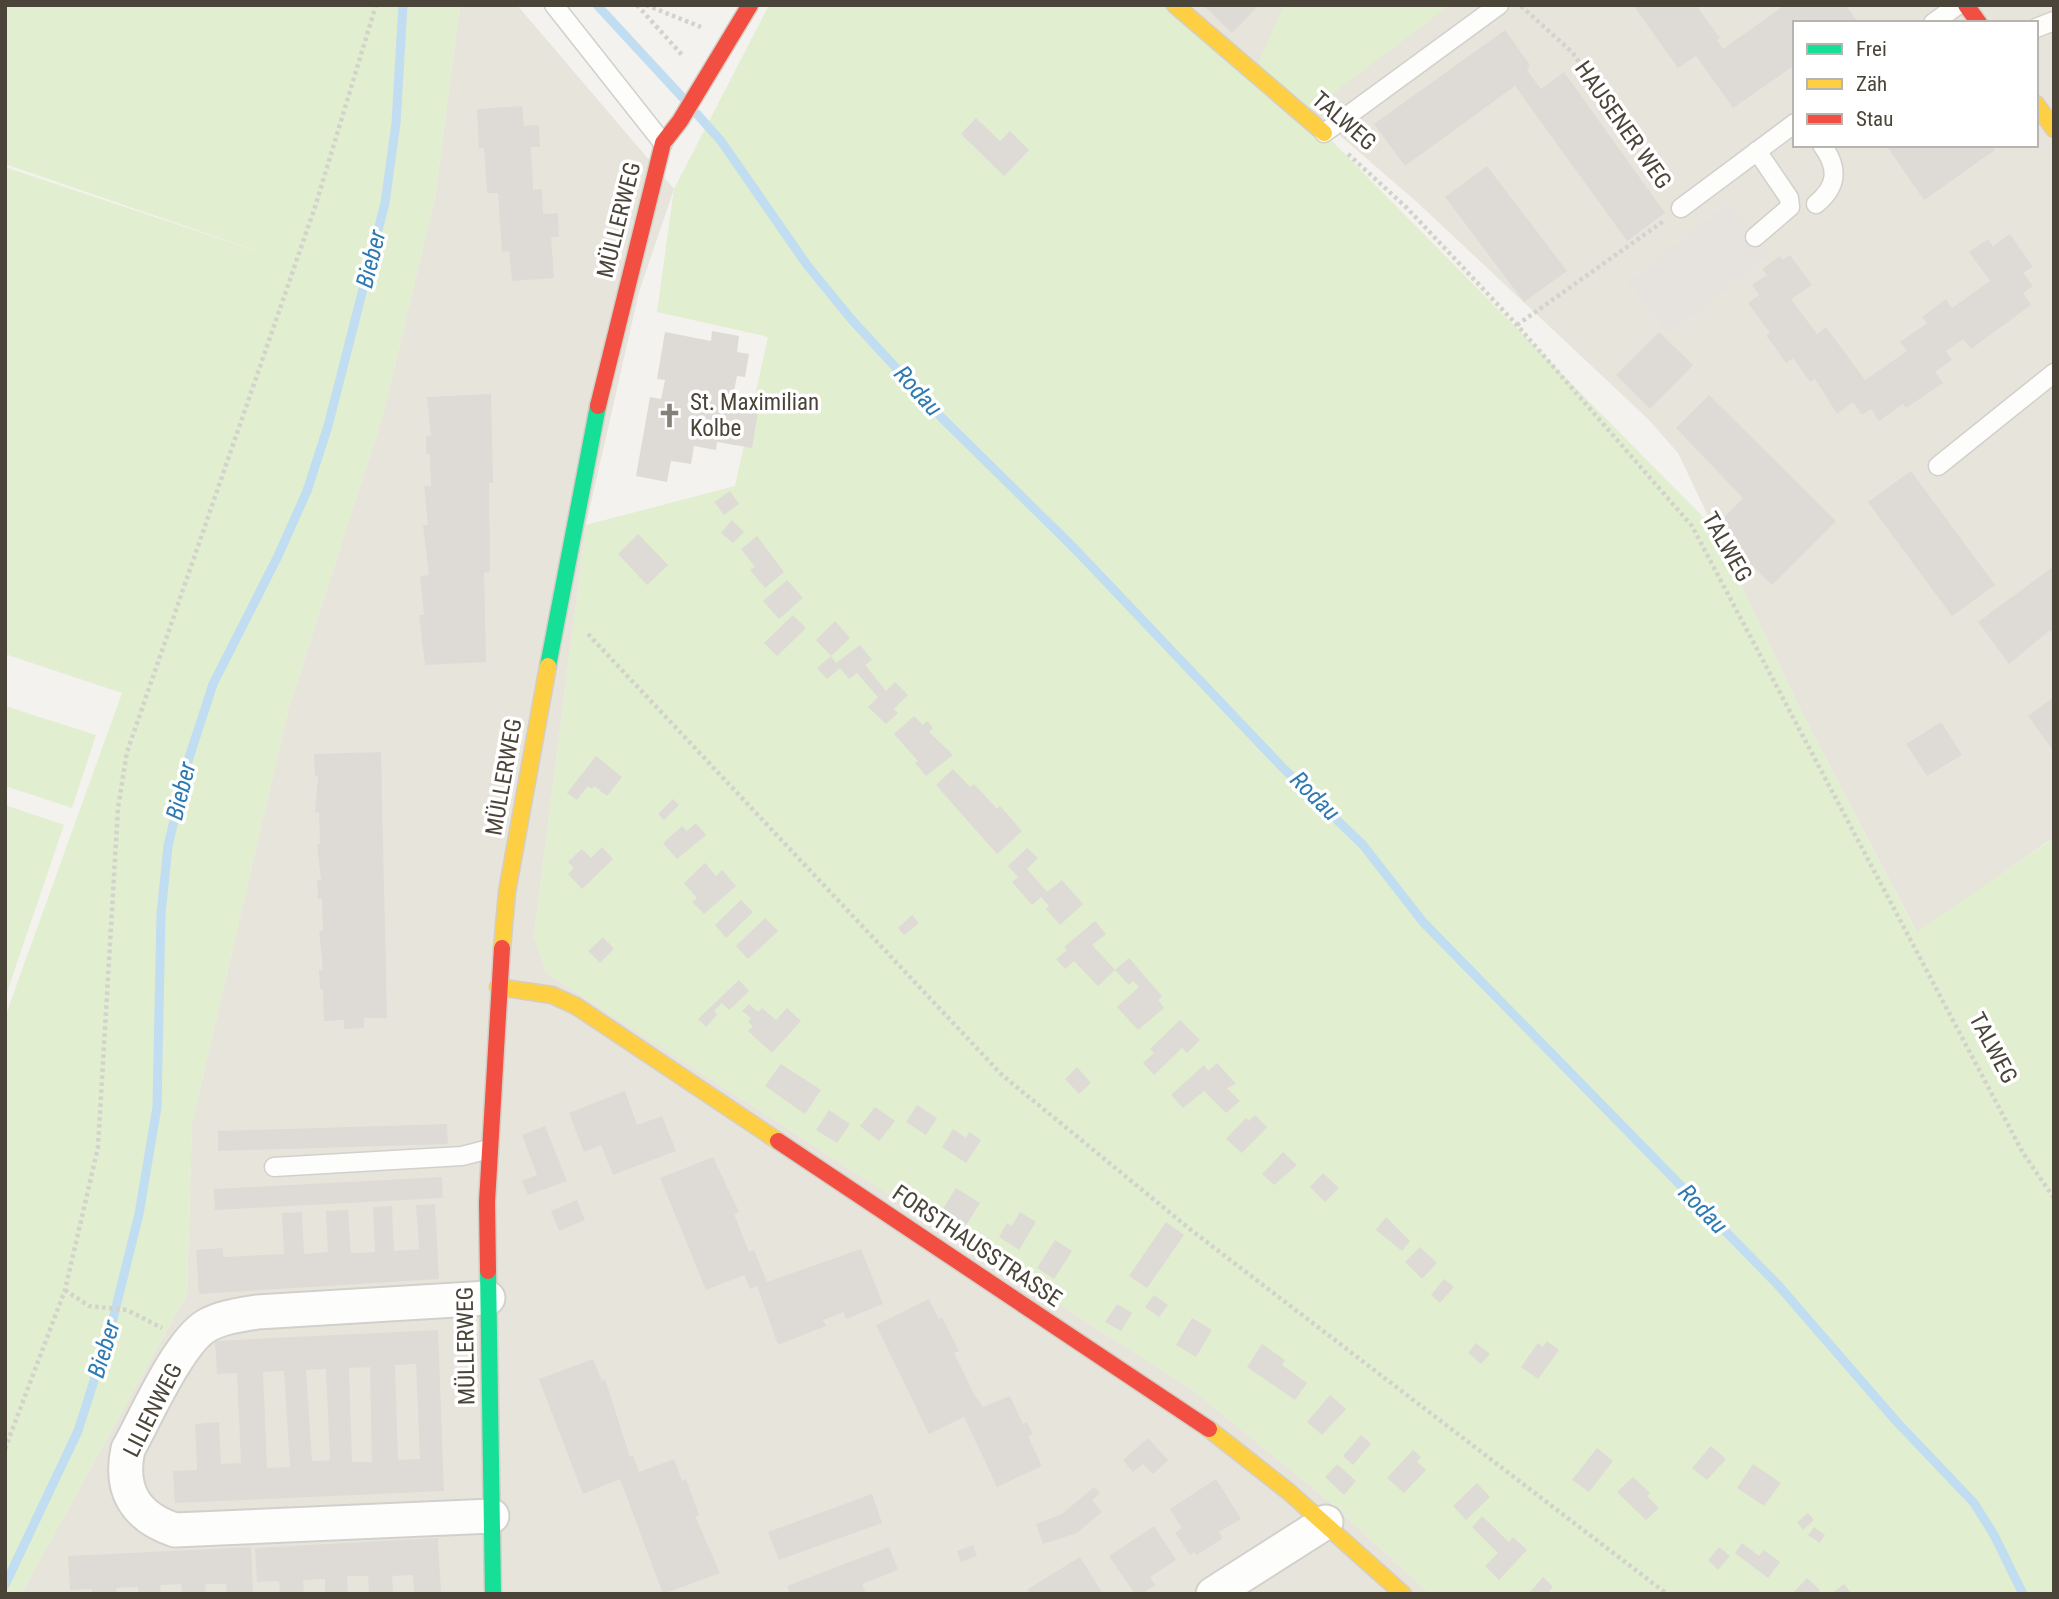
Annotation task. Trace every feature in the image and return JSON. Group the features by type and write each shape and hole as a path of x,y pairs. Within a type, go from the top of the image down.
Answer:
{"street":[{"name":"MÜLLERWEG","path":"493,1594 488,1298 489,1149 498,987 508,892 558,602 616,323 663,143 680,121 750,5"},
{"name":"TALWEG","path":"1175,5 1324,133"},
{"path":"1966,5 1978,21"},
{"path":"2038,107 2054,129"},
{"name":"FORSTHAUSSTRASSE","path":"498,987 541,992 576,1006 1212,1430 1326,1522 1403,1594"},
{"name":"LILIENWEG","path":"488,1298 257,1312 222,1319 205,1327 188,1341 128,1449 125,1465 131,1500 156,1524 175,1530 492,1516"},
{"path":"1213,1594 1326,1522"}],"lane":[{"path":"554,5 663,143"},
{"path":"1324,133 1499,5"},
{"path":"1936,21 1958,5"},
{"name":"HAUSENER WEG","path":"1681,208 1793,124"},
{"path":"1816,204 1829,193 1835,172 1823,147"},
{"path":"1755,237 1790,207 1789,198 1756,151"},
{"path":"1938,466 2054,373"},
{"path":"274,1167 463,1156 489,1149"}],"path":[{"path":"5,1449 65,1290 98,1147 118,808 127,752 315,207 376,5"},
{"path":"637,5 701,83"},
{"path":"646,5 728,38"},
{"name":"HAUSENER WEG","path":"1520,5 1572,52 1681,208"},
{"name":"TALWEG","path":"1324,133 1408,208 1517,325 1692,526 2022,1153 2054,1198"},
{"path":"1517,325 1681,208"},
{"path":"558,602 1002,1075 1191,1230 1667,1594"},
{"path":"65,1290 89,1306 127,1310 188,1341"}],"shaded area":[{"path":"460,5 517,5 674,189 639,292 586,525 534,936 546,973 1194,1391 1331,1503 1430,1594 21,1594 187,1294 192,1123 288,711 384,411 435,197"},
{"path":"1189,5 2054,5 2054,843 2050,840 1917,933 1803,715 1678,453 1648,419 1419,204"},
{"path":"1728,204 1769,255 1669,334 1628,282"}],"green space":[{"path":"5,5 460,5 435,197 384,411 288,711 192,1123 187,1294 21,1594 5,1594 5,1017 122,693 5,654 5,167 275,257 5,164"},
{"path":"769,5 1189,5 1258,64 1284,5 1450,5 1311,110 1324,133 1714,528 1803,715 1916,932 2051,840 2054,843 2054,1594 1430,1594 1331,1503 1194,1391 546,973 534,936 586,525 735,486 768,337 657,312 674,189"},
{"path":"5,706 96,735 72,808 5,786"},
{"path":"5,805 64,825 5,998"}],"building":[{"path":"1203,5 1259,5 1232,33"},
{"path":"1633,5 1696,5 1720,38 1717,40 1723,49 1785,5 1846,5 1857,21 1793,21 1793,66 1733,108 1696,56 1678,68"},
{"path":"1505,30 1530,65 1527,70 1541,89 1564,72 1665,213 1627,241 1515,86 1405,166 1374,124"},
{"path":"522,106 524,126 539,125 540,147 531,147 533,190 542,189 543,214 558,213 559,237 551,237 554,278 512,281 509,251 502,252 498,193 487,193 484,148 479,149 477,109"},
{"path":"976,118 1000,141 1010,131 1029,150 1004,176 961,134"},
{"path":"1887,147 1993,147 1995,150 1924,200"},
{"path":"1487,166 1567,271 1524,302 1445,197"},
{"path":"2010,234 2033,267 2023,273 2033,286 2023,293 2031,305 1971,349 1963,339 1946,351 1952,360 1935,372 1943,383 1906,408 1903,404 1879,421 1871,409 1862,415 1853,402 1837,414 1815,379 1810,382 1793,358 1786,363 1766,335 1770,333 1748,303 1759,295 1752,285 1767,275 1762,269 1780,256 1783,260 1790,255 1812,285 1791,299 1817,334 1826,327 1865,380 1907,351 1900,342 1927,323 1922,317 1946,299 1952,308 1990,281 1969,252 1988,239 1993,246"},
{"path":"712,331 739,336 737,352 749,354 745,377 737,376 732,401 759,406 752,448 717,442 716,450 694,446 691,464 671,461 667,482 636,476 650,397 661,399 665,380 657,379 665,332 711,341"},
{"path":"1659,332 1693,365 1650,409 1616,375"},
{"path":"491,394 493,483 489,483 490,572 484,573 486,662 425,665 419,615 424,615 420,576 429,575 423,525 428,525 424,486 431,486 430,454 426,454 426,436 431,436 427,397"},
{"path":"1709,395 1836,521 1772,585 1714,528 1743,498 1676,428"},
{"path":"1911,471 1995,585 1952,616 1868,502"},
{"path":"730,491 739,504 724,515 714,502"},
{"path":"732,520 744,532 733,543 721,533"},
{"path":"638,534 668,565 647,585 618,554"},
{"path":"757,536 784,572 765,588 750,570 755,567 741,549"},
{"path":"2054,566 2054,632 2049,631 2009,664 1978,622"},
{"path":"787,580 803,598 779,619 763,601"},
{"path":"793,615 806,628 777,656 764,643"},
{"path":"835,621 850,638 831,656 816,640"},
{"path":"860,645 872,660 865,665 886,691 895,682 908,695 894,709 898,713 886,724 868,707 878,697 857,673 849,679 840,668 827,679 817,668 831,656 836,663"},
{"path":"2054,697 2054,752 2028,716"},
{"path":"914,716 923,725 927,721 933,728 929,732 953,755 926,776 915,763 918,761 894,734"},
{"path":"1941,722 1962,755 1927,776 1906,744"},
{"path":"381,752 387,1018 364,1018 364,1028 344,1029 344,1020 324,1021 323,989 320,989 319,970 323,970 319,931 323,931 322,899 318,899 317,880 321,880 317,845 320,844 319,812 315,813 318,776 315,776 314,754"},
{"path":"596,756 622,777 607,796 594,786 592,789 588,786 577,800 567,793"},
{"path":"953,769 970,787 974,784 997,809 1000,806 1022,831 997,854 936,785"},
{"path":"673,799 679,805 664,820 658,814"},
{"path":"696,823 706,835 677,859 663,843 682,826 687,831"},
{"path":"602,847 613,859 582,889 568,874 574,868 568,862 582,849 591,858"},
{"path":"1027,848 1038,858 1027,869 1047,892 1062,880 1083,904 1060,925 1046,909 1049,906 1041,897 1032,905 1012,882 1018,877 1008,866"},
{"path":"705,863 716,876 722,870 736,886 704,914 692,902 697,898 684,883"},
{"path":"741,900 753,912 726,938 715,925"},
{"path":"912,915 919,923 904,935 898,928"},
{"path":"765,918 778,931 748,959 736,946"},
{"path":"1095,921 1106,934 1092,945 1115,970 1098,986 1074,961 1065,969 1056,959 1067,950 1064,947"},
{"path":"603,937 614,949 600,963 588,951"},
{"path":"1129,958 1162,996 1158,1000 1164,1008 1138,1030 1117,1007 1139,987 1133,981 1129,985 1115,970"},
{"path":"739,980 749,991 729,1010 722,1003 714,1011 717,1015 706,1027 698,1019"},
{"path":"749,1004 758,1012 762,1008 776,1020 787,1008 801,1021 772,1053 748,1031 753,1026 748,1022 751,1018 742,1011"},
{"path":"1180,1020 1200,1040 1187,1053 1182,1048 1154,1075 1143,1063 1154,1053 1150,1049"},
{"path":"1217,1063 1236,1084 1227,1088 1240,1101 1226,1113 1204,1091 1183,1108 1171,1095 1204,1065 1208,1071"},
{"path":"781,1064 821,1090 805,1114 765,1086"},
{"path":"1077,1067 1091,1083 1079,1094 1065,1079"},
{"path":"625,1091 637,1125 662,1116 676,1151 613,1175 601,1145 584,1152 569,1113"},
{"path":"917,1105 937,1118 926,1135 906,1122"},
{"path":"875,1107 895,1121 879,1141 860,1126"},
{"path":"829,1110 850,1124 837,1143 816,1130"},
{"path":"1255,1115 1267,1127 1242,1153 1226,1139 1246,1118 1249,1121"},
{"path":"447,1124 448,1144 218,1151 218,1131"},
{"path":"545,1126 567,1181 528,1195 522,1181 537,1175 522,1135"},
{"path":"953,1129 966,1138 969,1132 981,1140 966,1163 942,1147"},
{"path":"1283,1152 1297,1165 1274,1185 1262,1174"},
{"path":"713,1157 739,1212 734,1214 749,1252 754,1250 767,1282 861,1249 883,1304 846,1319 844,1312 823,1320 826,1326 778,1345 757,1286 750,1289 744,1275 706,1290 660,1178"},
{"path":"1323,1173 1339,1188 1325,1202 1310,1187"},
{"path":"442,1177 443,1198 215,1210 214,1189"},
{"path":"956,1188 980,1203 965,1227 941,1212"},
{"path":"577,1200 585,1220 559,1231 551,1211"},
{"path":"435,1204 439,1279 199,1294 196,1250 223,1248 223,1257 284,1254 282,1213 302,1212 304,1254 328,1252 326,1211 348,1210 351,1253 375,1252 373,1207 392,1206 394,1251 419,1249 416,1205"},
{"path":"1020,1212 1036,1222 1019,1250 999,1237 1007,1223 1012,1226"},
{"path":"1386,1217 1410,1241 1402,1251 1376,1230"},
{"path":"1166,1222 1184,1235 1147,1288 1129,1276"},
{"path":"1055,1240 1072,1251 1054,1279 1037,1268"},
{"path":"1420,1247 1437,1263 1422,1279 1405,1262"},
{"path":"1444,1279 1454,1287 1440,1303 1431,1295"},
{"path":"1154,1295 1168,1305 1159,1317 1145,1307"},
{"path":"929,1299 939,1319 942,1317 959,1351 954,1353 974,1394 983,1407 1010,1396 1023,1424 1027,1422 1033,1434 1028,1436 1042,1466 997,1487 964,1417 929,1434 876,1325"},
{"path":"1117,1304 1132,1313 1121,1331 1105,1322"},
{"path":"1192,1318 1212,1330 1196,1357 1176,1345"},
{"path":"438,1330 444,1491 175,1503 173,1471 197,1470 195,1424 219,1422 221,1464 241,1463 237,1373 217,1374 215,1341","holes":["416,1364 420,1459 398,1460 395,1365","370,1367 372,1462 352,1462 349,1368","326,1369 330,1460 312,1461 306,1370","284,1371 290,1467 267,1468 263,1372"]},
{"path":"1547,1341 1559,1350 1538,1379 1521,1367 1538,1343 1543,1347"},
{"path":"1476,1343 1490,1354 1481,1364 1468,1353"},
{"path":"1262,1344 1285,1360 1282,1365 1307,1383 1295,1400 1247,1367"},
{"path":"593,1359 602,1381 605,1379 630,1457 633,1455 639,1472 674,1459 682,1481 686,1479 699,1515 695,1516 720,1573 663,1594 620,1479 583,1494 539,1379"},
{"path":"1330,1395 1346,1409 1322,1435 1307,1422"},
{"path":"1361,1435 1371,1444 1353,1465 1343,1456"},
{"path":"1148,1438 1168,1460 1153,1474 1143,1464 1133,1472 1123,1460"},
{"path":"1711,1446 1726,1459 1707,1480 1692,1468"},
{"path":"1597,1448 1613,1461 1589,1492 1572,1480"},
{"path":"1413,1450 1421,1457 1417,1462 1426,1470 1404,1493 1387,1478"},
{"path":"1337,1464 1356,1481 1344,1495 1325,1477"},
{"path":"1753,1464 1781,1483 1764,1506 1737,1488"},
{"path":"1633,1477 1650,1493 1647,1496 1659,1508 1646,1520 1617,1492"},
{"path":"1216,1479 1241,1519 1219,1532 1223,1538 1197,1555 1194,1552 1190,1555 1175,1533 1182,1528 1170,1509"},
{"path":"1477,1483 1490,1497 1466,1520 1453,1506"},
{"path":"1094,1487 1100,1493 1092,1500 1102,1512 1077,1533 1043,1544 1036,1524 1062,1514"},
{"path":"872,1494 882,1523 779,1560 768,1532"},
{"path":"1808,1513 1814,1520 1803,1530 1797,1522"},
{"path":"1482,1516 1509,1542 1513,1537 1527,1550 1499,1580 1485,1566 1498,1553 1472,1527"},
{"path":"1154,1526 1176,1560 1150,1577 1155,1585 1142,1594 1135,1594 1109,1556"},
{"path":"1814,1527 1825,1535 1820,1543 1808,1535"},
{"path":"438,1538 441,1594 414,1594 413,1575 392,1576 393,1594 369,1594 368,1576 347,1576 348,1594 325,1594 325,1579 303,1580 304,1594 280,1594 279,1581 257,1582 255,1548"},
{"path":"1742,1543 1759,1556 1764,1550 1780,1562 1768,1578 1735,1553"},
{"path":"973,1545 977,1556 961,1562 957,1551"},
{"path":"251,1547 253,1594 227,1594 226,1584 205,1584 206,1594 182,1594 181,1584 160,1585 161,1594 138,1594 138,1587 116,1588 117,1594 92,1594 92,1589 70,1590 68,1556"},
{"path":"889,1547 898,1570 862,1584 866,1594 790,1594 787,1586"},
{"path":"1719,1547 1730,1556 1718,1570 1708,1560"},
{"path":"1080,1557 1103,1594 1030,1594 1028,1589"},
{"path":"1543,1577 1553,1587 1549,1591 1552,1594 1528,1594"},
{"path":"1807,1578 1820,1590 1817,1594 1792,1594"},
{"path":"1844,1584 1852,1594 1831,1594"}],"waterway":[{"name":"Bieber","path":"5,1585 78,1431 111,1327 139,1214 157,1107 161,914 168,846 188,761 213,684 278,556 307,491 328,426 385,203 396,123 403,5"},
{"name":"Rodau","path":"597,5 683,98"},
{"name":"Rodau","path":"697,114 721,141 807,265 852,320 942,418 1074,548 1284,769 1363,845 1423,922 1778,1285 1896,1421 1974,1503 1994,1535 2023,1594"}],"traffic: fast":[{"path":"548,666 598,406"},
{"path":"488,1271 493,1594"}],"traffic: slow":[{"path":"1175,5 1324,133"},
{"path":"2038,107 2054,129"},
{"path":"502,948 507,892 548,666"},
{"path":"498,987 552,995 576,1006 778,1141"},
{"path":"1209,1429 1289,1492 1403,1594"}],"traffic: jam":[{"path":"598,406 663,143 680,121 750,5"},
{"path":"1966,5 1978,21"},
{"path":"488,1271 487,1202 502,948"},
{"path":"778,1141 1209,1429"}],"place":[{"name":"St. Maximilian Kolbe","path":"670,415"}]}
